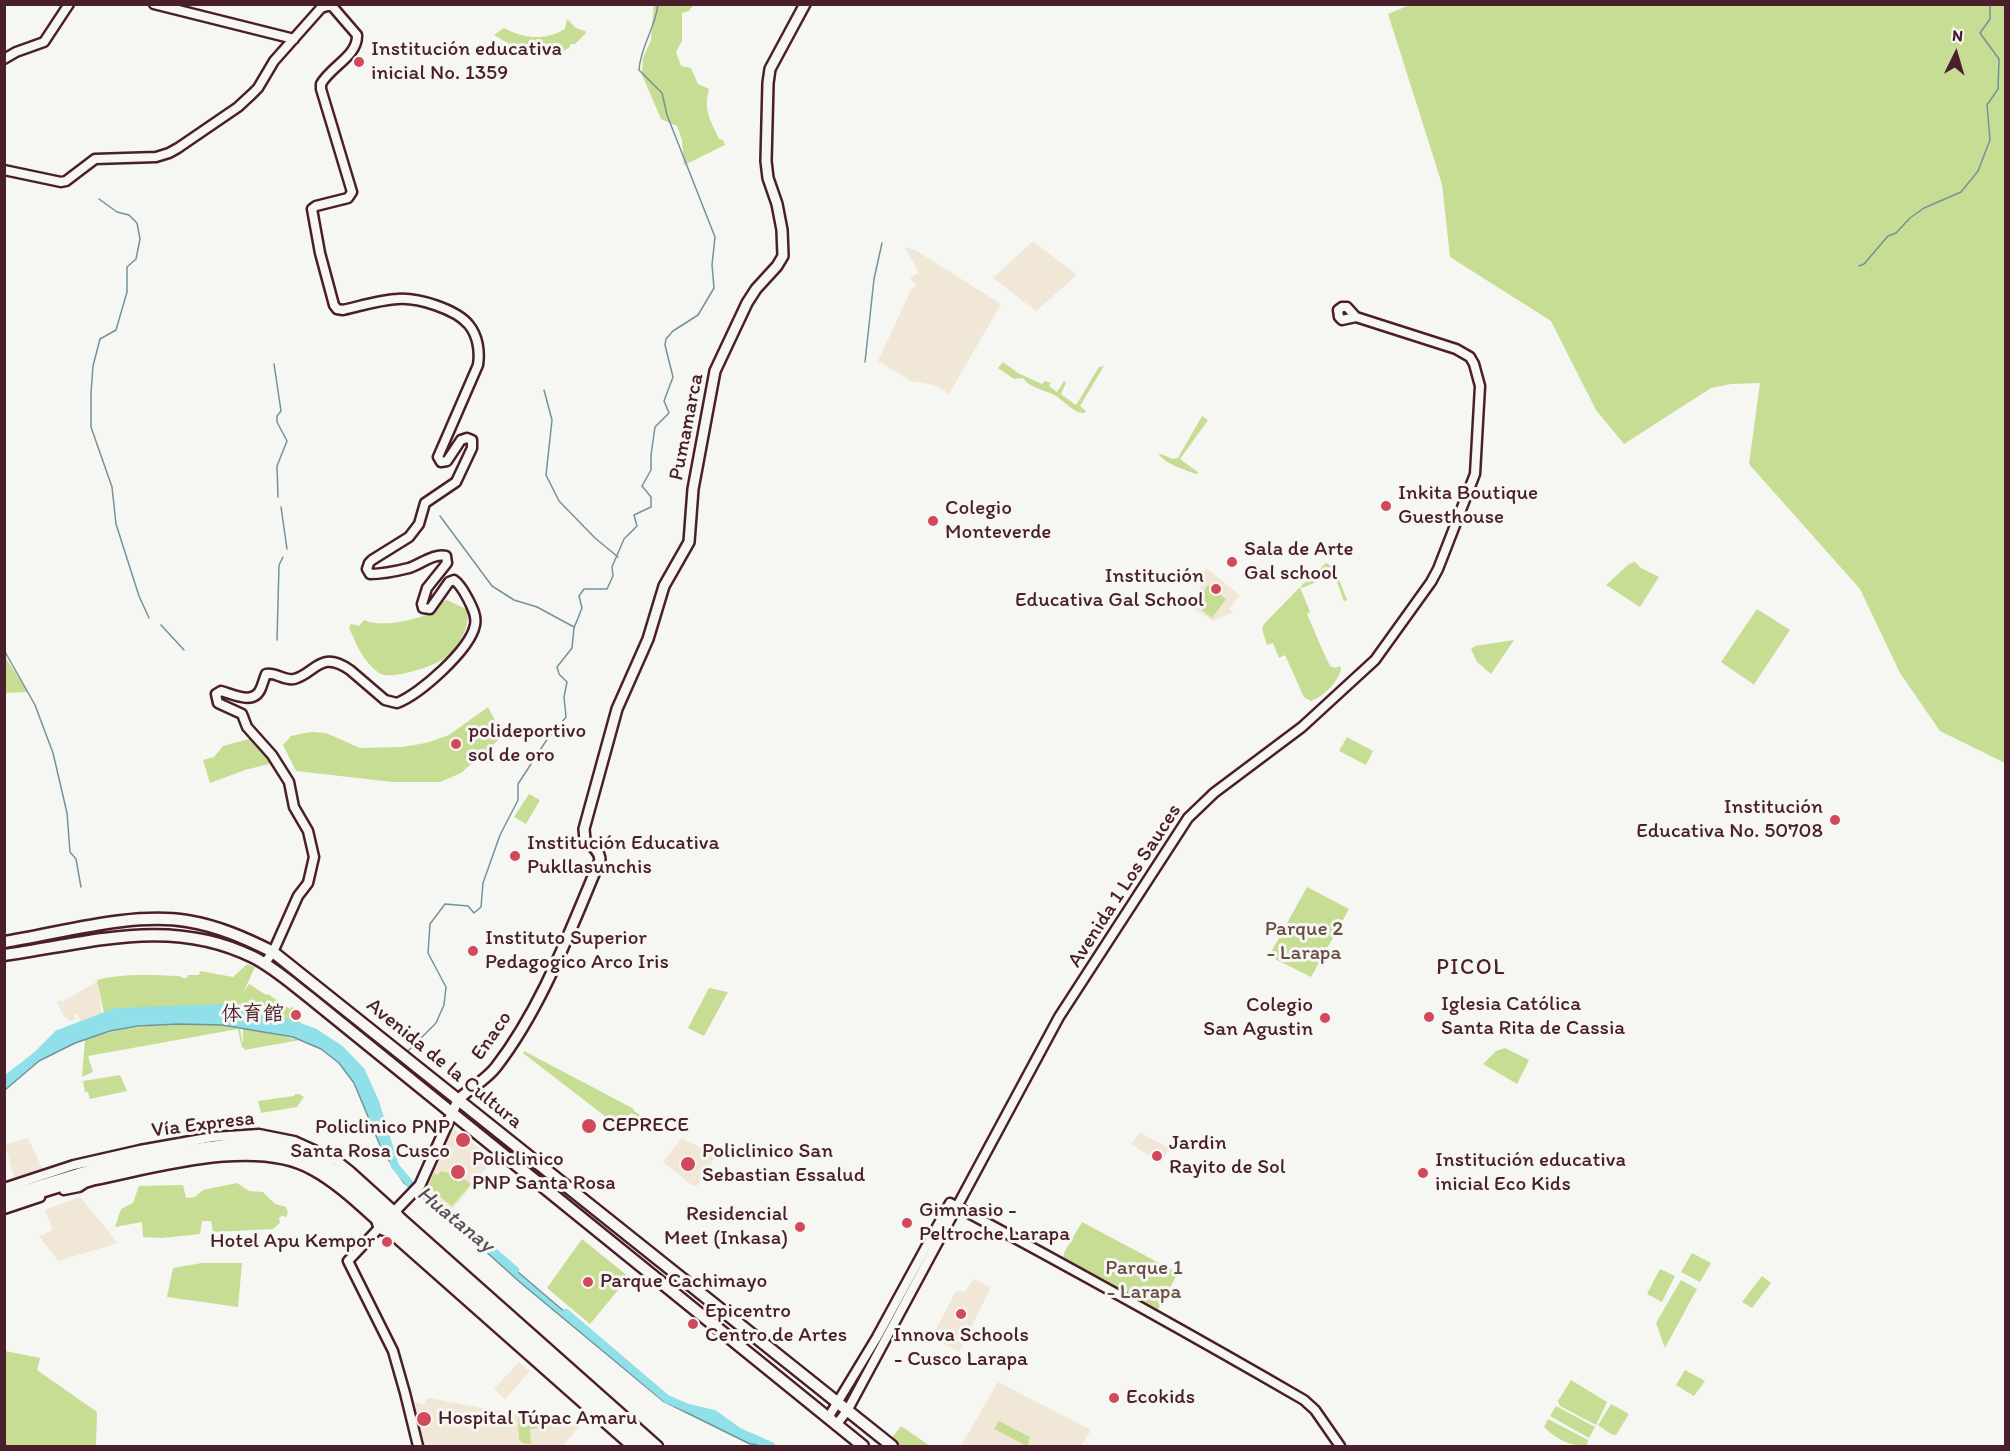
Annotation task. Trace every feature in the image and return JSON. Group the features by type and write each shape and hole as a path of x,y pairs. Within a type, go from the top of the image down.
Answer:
{"highway":[{"name":"Avenida de la Cultura","path":"4,942 118,922 162,918 200,923 236,934 273,952 891,1446"},
{"path":"118,922 122,936"},
{"name":"Avenida de la Cultura","path":"4,955 122,936 153,934 189,936 234,949 264,964 316,1003 863,1446"}],"main road":[{"name":"Pumamarca","path":"600,860 600,855 585,840 584,829 616,709 648,639 664,586 689,542 693,489 712,379 747,303 783,256 782,230 777,204 768,178 766,161 768,83 770,69 805,4"},
{"name":"Enaco","path":"389,1219 420,1185 458,1100 496,1067 531,1011 600,860"},
{"name":"Vía Expresa","path":"4,1196 76,1176 235,1149 276,1151 315,1164 333,1175 389,1219 566,1377 639,1446"},
{"name":"Vía Expresa","path":"4,1204 76,1176"},
{"path":"511,1328 531,1334"},
{"path":"511,1328 519,1347"},
{"path":"558,1358 566,1377"},
{"path":"547,1372 566,1377"},
{"name":"Vía Expresa","path":"566,1377 650,1446"}],"street":[{"path":"4,59 44,42 69,4"},
{"path":"154,4 294,39"},
{"path":"4,170 61,182 66,181 95,159 141,158 170,153 238,107 258,88 274,61 321,8 327,6 336,9 357,35 357,41 354,48 321,84 321,89 352,192 348,198 312,209 334,305 337,309 343,310 398,298 426,302 466,322 476,337 479,358 476,372 438,457 441,462 447,462 461,440 470,439 473,444 464,466 451,487 425,503 415,531 372,560 367,572 373,575 410,567 438,555 446,556 447,563 427,588 422,604 423,608 430,609 449,582 454,580 460,585 476,618 476,625 466,642 444,669 397,703 385,700 345,666 332,663 314,666 292,679 269,673 265,676 259,692 246,698 221,690 217,692 215,699 218,703 242,714 247,727 272,755 289,782 294,807 308,831 314,857 308,883 300,892 273,952 264,964"},
{"name":"Avenida 1 Los Sauces","path":"832,1421 843,1407 953,1204 1059,1017 1188,818 1214,794 1302,727 1375,660 1423,594 1438,569 1474,474 1480,390 1474,364 1465,353 1456,349 1356,317"},
{"name":"Vía Expresa","path":"4,1209 140,1150 213,1137 259,1134 294,1141 336,1160 350,1171 389,1219 519,1347 631,1446"},
{"name":"Vía Expresa","path":"4,1188 76,1176"},
{"path":"953,1204 1058,1260 1155,1316 1179,1327 1304,1400 1315,1410 1341,1446"},
{"path":"389,1219 348,1262 393,1351 418,1446"},
{"name":"Vía Expresa","path":"389,1219 531,1334 658,1446"}],"shaded area":[{"path":"1033,241 1077,275 1036,311 993,278"},
{"path":"905,247 915,250 1001,304 949,394 934,385 911,381 878,361 911,290 917,285 910,278 919,273"},
{"name":"Institución Educativa Gal School","path":"1206,568 1240,595 1229,609 1233,612 1213,621 1195,609 1201,576"},
{"path":"98,981 102,1015 81,1023 77,1014 74,1015 75,1019 69,1021 67,1017 64,1017 57,1002 60,1000 62,1002"},
{"name":"Policlinico PNP Santa Rosa","path":"452,1127 493,1160 452,1210 425,1187"},
{"name":"Jardin Rayito de Sol","path":"1140,1133 1169,1148 1161,1164 1131,1144"},
{"path":"28,1138 43,1170 15,1179 5,1145"},
{"name":"Policlinico San Sebastian Essalud","path":"682,1138 716,1156 698,1185 693,1186 663,1162"},
{"path":"80,1197 118,1243 58,1261 39,1236 53,1230 45,1210"},
{"name":"Innova Schools - Cusco Larapa","path":"974,1279 991,1287 959,1352 932,1337 956,1291 965,1292"},
{"path":"519,1362 530,1371 505,1399 494,1389"},
{"path":"998,1382 1091,1430 1081,1446 961,1446"},
{"path":"429,1398 578,1428 563,1446 422,1446 410,1400 425,1404 425,1400"}],"green space":[{"path":"654,4 693,5 689,11 682,13 682,41 676,52 681,66 691,68 698,84 709,89 707,104 709,115 719,139 723,140 725,145 684,165 682,140 677,126 661,119 642,75 643,58 651,40"},
{"path":"1412,4 2005,5 2005,763 1940,731 1900,673 1860,589 1749,464 1760,383 1731,384 1711,388 1624,444 1596,410 1551,321 1450,257 1442,184 1388,14"},
{"path":"567,19 576,28 586,33 575,44 571,44 569,48 561,52 537,54 523,52 494,35 504,28 527,36 542,37 565,29"},
{"path":"1003,362 1018,373 1042,384 1045,381 1051,383 1049,386 1057,392 1064,381 1066,383 1061,394 1076,405 1099,367 1104,366 1080,406 1086,411 1080,413 1056,396 1029,384 1023,378 1014,379 998,368"},
{"path":"1202,416 1208,420 1180,459 1199,473 1196,474 1170,464 1158,453 1173,459 1178,458"},
{"path":"1635,562 1641,568 1659,577 1640,607 1606,585 1629,564"},
{"path":"1326,563 1334,567 1347,600 1344,601 1334,574 1302,588 1301,586"},
{"path":"1208,585 1216,590 1213,595 1216,592 1226,599 1212,618 1202,610 1207,603 1199,597"},
{"path":"1300,587 1310,612 1307,614 1330,666 1335,668 1340,666 1341,670 1329,689 1311,701 1304,697 1285,655 1279,658 1273,643 1267,645 1262,629 1264,624"},
{"path":"447,600 466,609 468,615 463,636 445,658 412,672 385,675 373,669 357,646 349,627 351,624 359,626 364,620 387,623 415,619 432,613"},
{"path":"1757,609 1790,630 1753,686 1721,662"},
{"path":"1514,640 1491,674 1477,662 1471,649 1475,646"},
{"path":"5,657 28,692 5,693"},
{"name":"polideportivo sol de oro","path":"488,707 503,736 461,773 440,782 393,782 296,771 283,745 291,736 311,732 326,733 360,748 402,747 426,743 449,735"},
{"path":"1347,737 1373,751 1366,765 1339,751"},
{"path":"249,739 273,763 245,770 210,783 203,760 214,757 223,746"},
{"path":"529,794 540,800 526,824 514,817"},
{"name":"Parque 2 - Larapa","path":"1307,887 1349,909 1311,977 1269,956"},
{"path":"247,964 255,967 243,993 249,984 290,1009 292,1006 294,1011 296,1009 302,1013 296,1022 299,1021 309,1030 272,1018 219,1008 104,1013 97,980 138,975 187,978 188,975 199,975 200,971 233,977"},
{"path":"709,988 728,992 704,1036 688,1028"},
{"path":"178,1024 222,1025 240,1029 243,1045 243,1028 300,1040 244,1050 238,1029 88,1056 93,1072 82,1077 85,1040 131,1028"},
{"path":"1505,1048 1529,1060 1517,1084 1483,1064 1496,1051"},
{"path":"524,1051 634,1109 640,1115 639,1117 631,1113 619,1127 523,1053"},
{"path":"120,1075 127,1091 90,1099 88,1092 85,1092 83,1081"},
{"path":"295,1094 304,1097 297,1107 261,1113 258,1101"},
{"path":"441,1171 449,1173 459,1182 464,1179 471,1184 452,1206 428,1187 434,1173 438,1175"},
{"path":"237,1183 249,1191 263,1192 275,1204 286,1207 288,1213 286,1217 279,1218 280,1223 273,1229 213,1232 211,1221 202,1221 200,1234 162,1238 143,1237 142,1222 115,1227 121,1209 133,1203 139,1186 183,1185 186,1198 195,1197 203,1190"},
{"name":"Parque 1 - Larapa","path":"1082,1222 1178,1273 1157,1311 1155,1312 1062,1261 1065,1251"},
{"name":"Parque Cachimayo","path":"582,1239 629,1277 590,1324 547,1288"},
{"path":"1692,1253 1711,1263 1700,1282 1681,1272"},
{"path":"202,1263 242,1263 238,1307 167,1297 173,1268"},
{"path":"1660,1269 1675,1276 1662,1302 1647,1294"},
{"path":"1762,1276 1771,1283 1752,1308 1742,1302"},
{"path":"1681,1280 1697,1289 1665,1348 1656,1323"},
{"path":"5,1351 40,1358 37,1370 97,1412 96,1446 5,1446"},
{"path":"1685,1370 1705,1381 1694,1396 1676,1385"},
{"path":"1571,1380 1607,1402 1596,1425 1560,1406 1558,1401"},
{"path":"1611,1404 1629,1414 1616,1435 1598,1425"},
{"path":"1556,1406 1595,1427 1589,1438 1550,1416"},
{"path":"518,1417 530,1418 531,1421 553,1422 552,1426 530,1429 531,1444 523,1443 519,1440"},
{"path":"1548,1419 1588,1440 1587,1446 1569,1443 1553,1435 1544,1427"},
{"path":"999,1421 1030,1437 1028,1446 1022,1446 1023,1444 994,1429"},
{"path":"901,1426 930,1446 900,1446 891,1439"}],"water":[{"path":"221,1008 292,1024 313,1032 332,1044 349,1058 363,1078 375,1102 396,1167 410,1185 430,1197 667,1399 688,1408 714,1414 739,1432 771,1446 750,1444 663,1401 404,1183 382,1150 354,1083 339,1063 321,1049 293,1037 222,1025 138,1026 110,1031 75,1043 39,1061 5,1090 4,1081 36,1056 58,1034 116,1012"}],"waterway":[{"path":"407,1052 436,1023 444,1005 446,987 428,953 430,924 445,904 468,906 474,913 481,907 483,883 500,835 518,800 518,784 546,741 566,717 564,697 567,682 559,674 557,667 572,648 574,628 582,608 579,596 584,589 607,589 613,576 612,567 624,539 637,526 634,515 651,507 651,497 642,486 651,470 655,427 669,413 664,401 673,377 665,345 666,339 673,331 698,315 714,288 712,265 715,237 667,115 662,93 639,70 642,53 658,4"},
{"path":"1859,266 1864,264 1888,236 1896,233 1910,218 1924,208 1961,192 1978,171 1990,140 1987,105 1998,89 1999,59 1980,33 1990,19 1990,4"},
{"path":"99,199 117,212 129,215 137,223 140,239 136,259 127,267 127,292 116,330 100,339 93,366 91,427 112,487 116,524 139,596 149,618"},
{"path":"865,362 874,279 882,243"},
{"path":"274,364 281,411 277,416 277,422 287,441 277,466 278,497"},
{"path":"544,390 552,420 546,475 559,501 595,538 618,557"},
{"path":"281,507 287,549"},
{"path":"440,516 492,586 514,600 537,607 574,627"},
{"path":"277,640 279,565 283,557"},
{"path":"161,625 184,650"},
{"path":"4,650 35,705 53,753 67,813 70,852 76,859 81,887"},
{"path":"4,1081 36,1056 58,1034 116,1012 221,1008 272,1018 314,1032 340,1049 361,1071 375,1102 395,1166 411,1185 430,1197 515,1270"},
{"name":"Huatanay","path":"566,1313 667,1399 688,1408 714,1414 739,1432 771,1446"}],"place":[{"name":"Institución educativa inicial No. 1359","path":"359,62"},
{"name":"Inkita Boutique Guesthouse","path":"1386,506"},
{"name":"Colegio Monteverde","path":"933,521"},
{"name":"Sala de Arte Gal school","path":"1232,562"},
{"name":"Institución Educativa Gal School","path":"1216,589"},
{"name":"polideportivo sol de oro","path":"456,744"},
{"name":"Institución Educativa No. 50708","path":"1835,820"},
{"name":"Institución Educativa Pukllasunchis","path":"515,856"},
{"name":"Instituto Superior Pedagogico Arco Iris","path":"473,951"},
{"name":"体育館","path":"296,1015"},
{"name":"Iglesia Católica Santa Rita de Cassia","path":"1429,1017"},
{"name":"Colegio San Agustin","path":"1325,1018"},
{"name":"CEPRECE","path":"589,1126"},
{"name":"Policlinico PNP Santa Rosa Cusco","path":"463,1140"},
{"name":"Jardin Rayito de Sol","path":"1157,1156"},
{"name":"Policlinico San Sebastian Essalud","path":"688,1164"},
{"name":"Policlinico PNP Santa Rosa","path":"458,1172"},
{"name":"Institución educativa inicial Eco Kids","path":"1423,1173"},
{"name":"Gimnasio - Peltroche Larapa","path":"907,1223"},
{"name":"Residencial Meet (Inkasa)","path":"800,1227"},
{"name":"Hotel Apu Kempor","path":"387,1242"},
{"name":"Parque Cachimayo","path":"588,1282"},
{"name":"Innova Schools - Cusco Larapa","path":"961,1314"},
{"name":"Epicentro Centro de Artes","path":"693,1324"},
{"name":"Ecokids","path":"1114,1398"},
{"name":"Hospital Túpac Amaru","path":"424,1419"}],"district":[{"name":"PICOL","path":"1471,968"}]}
